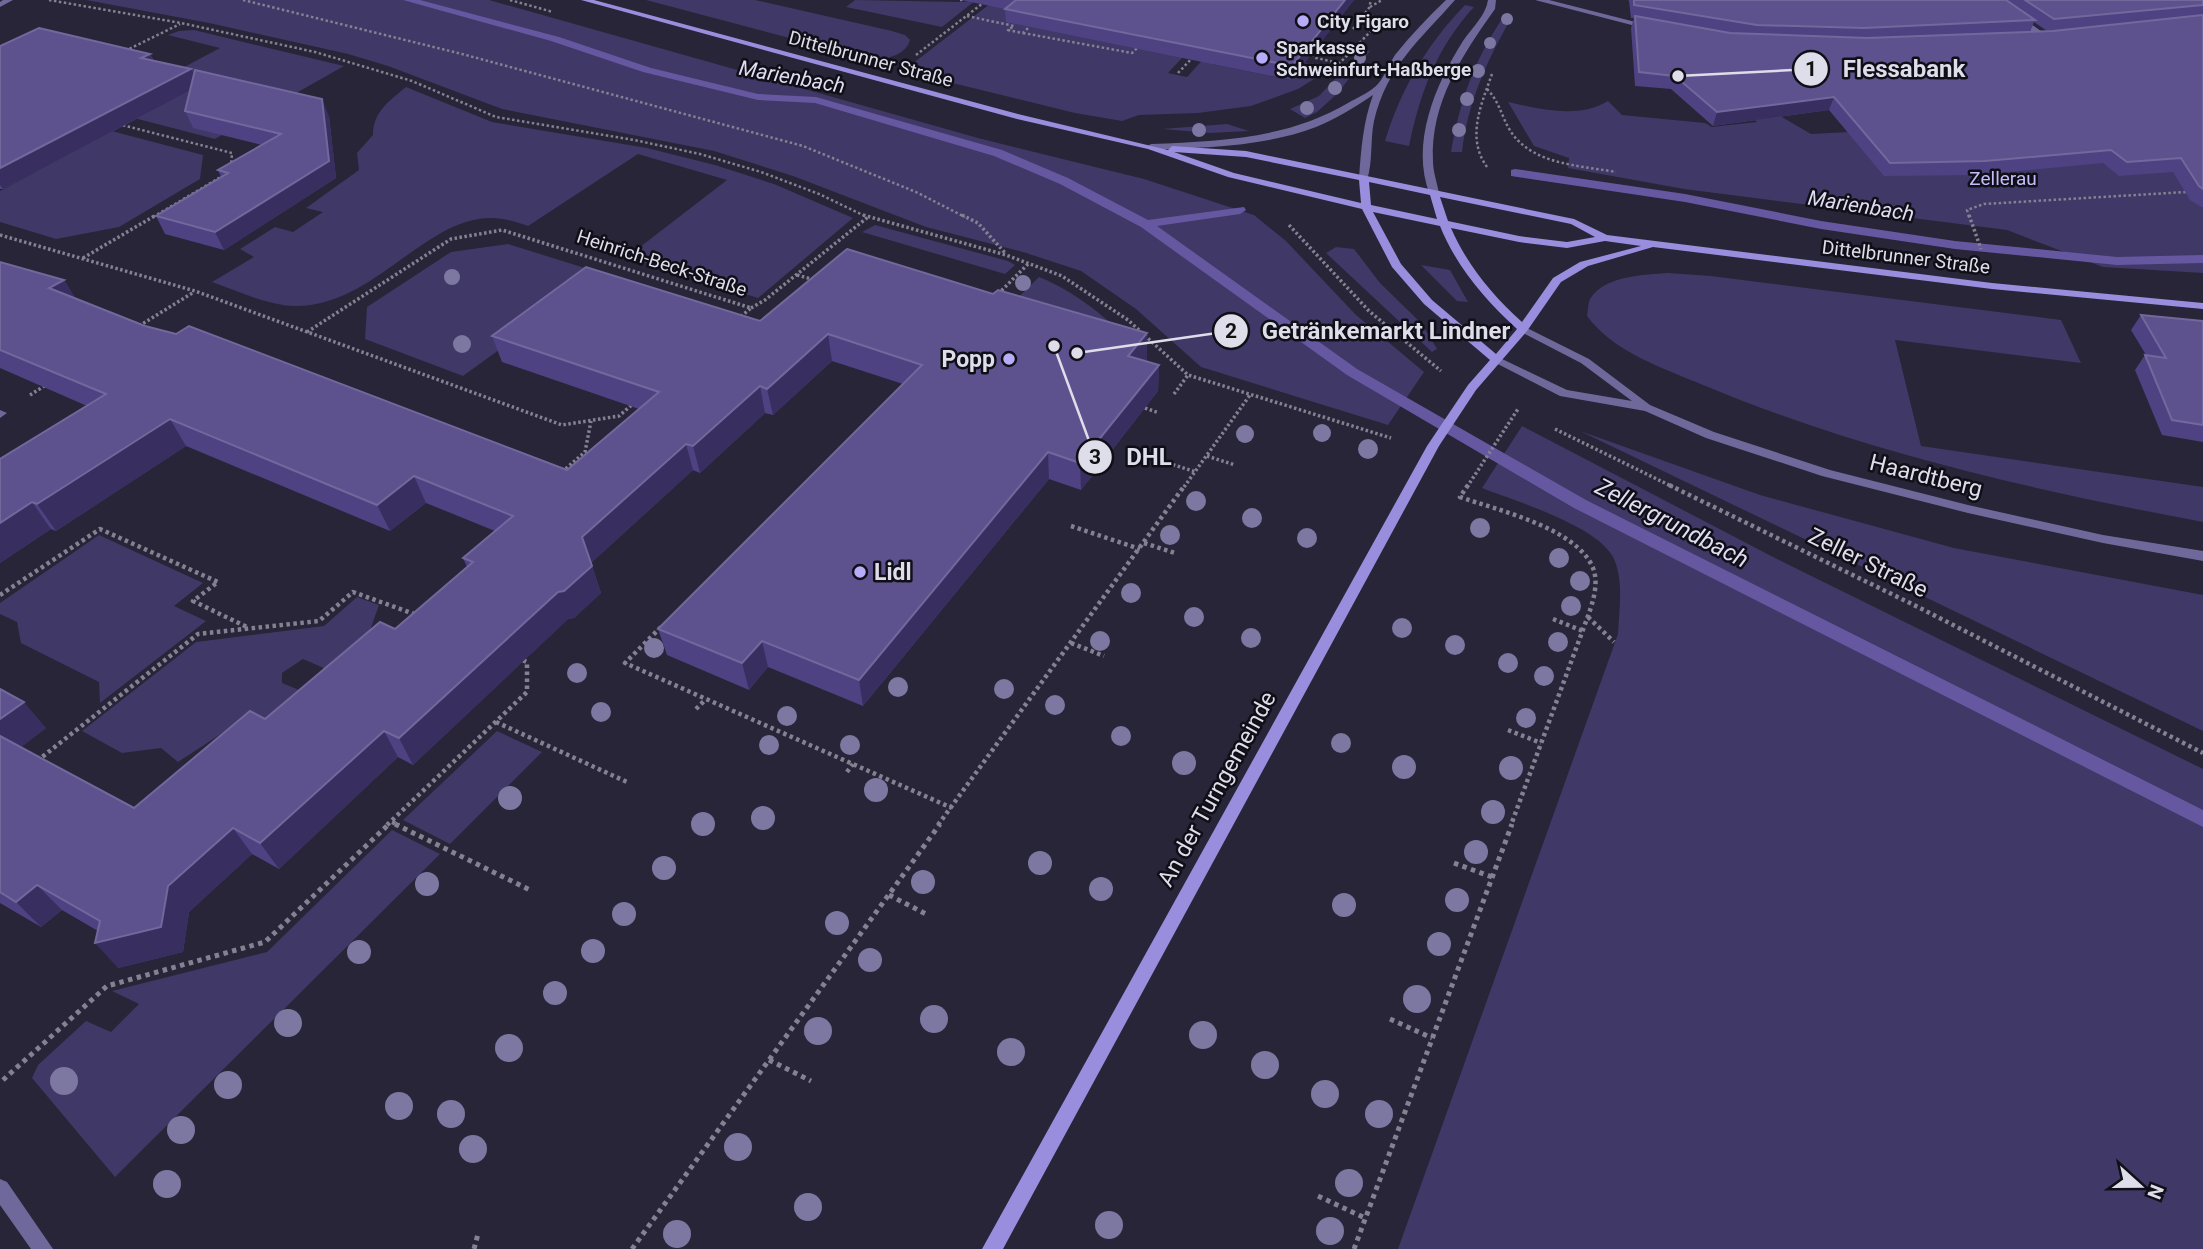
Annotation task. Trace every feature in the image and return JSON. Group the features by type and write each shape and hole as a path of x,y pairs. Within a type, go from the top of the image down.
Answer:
{"street":[{"path":"0,5 9,0"},
{"name":"Dittelbrunner Straße","path":"585,0 1020,117 1151,147 1231,175 1366,207 1442,224 1567,245 1605,237"},
{"path":"1451,0 1409,40 1378,88 1364,147 1366,207 1396,265 1427,302 1496,360"},
{"path":"1492,0 1491,9 1457,55 1435,108 1427,158 1442,224 1493,303 1523,329"},
{"path":"1539,0 1661,29"},
{"path":"1991,0 2047,38"},
{"path":"2034,38 2059,37"},
{"path":"1151,147 1223,143 1289,132 1327,118 1378,88"},
{"name":"Dittelbrunner Straße","path":"1151,147 1246,155 1364,178 1574,222 1605,237 1978,284 2203,306"},
{"name":"An der Turngemeinde","path":"992,1249 1433,446 1472,388 1523,329 1557,280 1567,272 1610,255 1659,244"},
{"name":"Haardtberg","path":"1523,329 1585,361 1648,408 1710,435 1826,473 1968,509 2103,539 2203,556"},
{"name":"Haardtberg","path":"1496,360 1564,393 1648,408"},
{"path":"0,1189 43,1249"}],"path":[{"path":"49,0 181,23 356,63 412,81 496,117 700,154 820,194 868,217 1006,255 1062,276 1128,320 1188,375 1391,438"},
{"path":"243,0 358,27 803,146 916,192 978,223 1006,255"},
{"path":"940,37 987,0"},
{"path":"1348,25 1354,28 1368,9 1371,0"},
{"path":"1361,9 1368,9 1382,0"},
{"path":"966,16 1014,26 1008,30 1023,33 1132,53 1137,48"},
{"path":"124,51 181,23"},
{"path":"1325,79 1376,26"},
{"path":"1023,33 1029,27"},
{"path":"1178,73 1196,54"},
{"path":"1312,54 1316,58 1340,63"},
{"path":"1489,169 1476,153 1474,141 1493,71"},
{"path":"1487,89 1500,102 1512,133 1521,145 1541,155 1616,172"},
{"path":"83,258 230,171 232,153 116,124"},
{"path":"1984,257 1967,209 1984,204 2203,191"},
{"path":"751,308 797,275 868,217"},
{"path":"1282,220 1369,311 1438,370"},
{"name":"Heinrich-Beck-Straße","path":"307,332 451,239 502,230 751,308"},
{"path":"0,234 195,291 562,425 619,416 635,402"},
{"path":"990,302 1029,263"},
{"path":"797,275 823,283"},
{"path":"128,333 195,291"},
{"name":"Heinrich-Beck-Straße","path":"749,324 736,320 751,308"},
{"path":"1174,394 1188,375"},
{"path":"0,413 50,382"},
{"path":"632,1249 1250,395"},
{"path":"1145,408 1159,413"},
{"path":"625,410 636,414"},
{"path":"1354,1249 1583,631 1594,593 1594,570 1585,552 1564,537 1460,497 1516,410 1527,416"},
{"path":"554,478 585,452 591,421"},
{"name":"Zeller Straße","path":"1550,427 1906,601 2203,753"},
{"path":"586,444 599,449"},
{"path":"1130,450 1196,472"},
{"path":"1207,456 1235,465"},
{"path":"1070,526 1140,550"},
{"path":"0,595 100,529 218,582 193,601 250,629"},
{"path":"1144,543 1175,553"},
{"path":"32,765 198,634 319,621 353,592 422,617"},
{"path":"1588,617 1614,642"},
{"path":"1553,619 1583,631"},
{"path":"664,624 625,663 952,808"},
{"path":"1071,643 1104,656"},
{"path":"2,1080 107,986 265,942 527,692 527,662 515,657"},
{"path":"696,709 706,699"},
{"path":"496,722 627,782"},
{"path":"1508,730 1541,743"},
{"path":"847,772 853,764"},
{"path":"392,822 530,890"},
{"path":"1454,863 1492,877"},
{"path":"889,895 926,914"},
{"path":"1390,1019 1432,1038"},
{"path":"769,1060 811,1081"},
{"path":"1318,1196 1365,1219"},
{"path":"474,1249 478,1234"}],"green space":[{"path":"86,0 489,0 978,138 1144,179 1254,215 1286,241 1356,315 1424,372 1388,425 1201,367 1136,309 1081,271 1023,252 926,227 793,176 714,151 502,109 388,66 348,54 209,23"},
{"path":"646,0 755,0 892,31 905,35 910,40 900,53 873,60"},
{"path":"855,0 976,0 942,27 846,7"},
{"path":"995,0 1236,0 1168,73 1187,77 1230,30 1212,64 1290,80 1305,63 1329,64 1314,79 1298,89 1251,106 1198,113 1139,115 1122,121 1075,113 903,71"},
{"path":"1465,5 1474,7 1450,38 1432,72 1409,146 1385,141 1407,85 1427,51"},
{"path":"1504,16 1510,20 1479,83 1462,152 1451,152 1459,115 1476,65"},
{"path":"194,30 344,66 215,139 103,110 220,48 168,35"},
{"path":"1362,50 1370,51 1338,93 1317,112 1305,118 1290,109 1319,96"},
{"path":"406,87 492,122 647,148 715,165 774,184 853,218 758,298 627,257 727,180 638,154 528,226 496,218 466,222 420,246 373,279 322,303 294,306 273,303 212,282 254,257 240,249 275,227 293,232 323,212 306,208 359,170 357,153 373,135 379,113"},
{"name":"Zellerau","path":"1608,101 1622,115 1705,123 1712,127 1757,122 1741,108 1761,105 1811,134 2018,123 2203,133 2203,273 2103,267 2007,230 1684,189 1568,168 1569,158 1534,146 1508,102 1546,110 1572,111 1585,110"},
{"path":"85,124 203,155 200,179 119,227 56,239 0,222 0,191 86,145"},
{"path":"1227,124 1249,131 1210,133 1162,129"},
{"path":"875,225 1015,265 1005,274 862,232"},
{"path":"508,244 604,274 463,376 365,339 367,307 451,252"},
{"path":"1336,247 1354,249 1380,283 1422,324 1437,349 1432,352 1326,253"},
{"path":"1421,265 1450,270 1468,302 1457,301"},
{"path":"1668,273 1711,276 2061,320 2081,363 1895,340 1921,446 2203,487 2203,522 2075,497 1949,467 1825,430 1764,409 1640,358 1610,340 1587,316 1590,299 1605,285 1626,278"},
{"path":"1039,277 1069,292 1098,312 1147,359 999,316"},
{"path":"1522,426 1775,558 2203,769 2203,1249 1398,1249 1618,634 1619,577 1614,559 1605,547 1574,525 1482,488"},
{"path":"1580,431 1760,495 1954,548 2203,595 2203,731"},
{"path":"99,535 203,583 174,606 206,621 100,703 99,682 21,643 17,622 0,614 0,603"},
{"path":"357,597 379,605 367,639 326,669 303,659 282,673 282,683 309,694 290,714 227,730 178,762 161,748 122,753 82,731 196,642 324,626"},
{"path":"497,731 542,752 450,844 403,820"},
{"path":"392,830 440,854 115,1177 32,1078 38,1065 86,1021 111,1032 139,1004 112,991 267,952"}],"building":[{"path":"1016,0 1345,0 1292,66 1005,9"},
{"path":"1634,0 2006,0 2035,20 1864,28 1757,25 1634,5"},
{"path":"2025,0 2203,0 2203,5 2054,19"},
{"path":"2203,15 2203,189 2181,158 2127,162 2111,150 1985,161 1890,163 1834,97 1717,112 1675,76 1639,72 1635,16 1730,33 1867,38 2053,31"},
{"path":"39,28 150,54 141,58 191,69 0,168 0,46"},
{"path":"195,70 322,99 329,161 215,232 156,216 228,173 218,170 281,134 185,111"},
{"path":"847,249 993,294 998,290 1147,333 1128,356 1159,365 1080,463 1048,452 859,680 762,641 742,663 658,629 922,365 828,334 767,389 760,386 693,446 686,444 582,537 592,566 564,591 558,592 399,738 384,731 260,843 233,828 168,886 161,927 95,943 100,921 37,885 16,902 0,892 0,736 134,808 250,711 265,719 380,622 395,629 473,562 463,558 513,516 414,476 377,505 170,419 37,504 32,502 0,523 0,459 106,394 0,350 0,262 64,280 49,288 145,326 176,334 189,326 567,470 659,392 492,336 586,267 760,321"},
{"path":"2141,315 2203,321 2203,425 2172,420 2145,355 2166,358"},
{"path":"0,689 24,702 0,719"}],"waterway":[{"name":"Marienbach","path":"408,0 555,39 647,70 758,97 816,100 998,153 1064,181 1146,224"},
{"name":"Marienbach","path":"1515,173 1685,198 1821,225 1955,245 2117,261 2203,259"},
{"name":"Marienbach","path":"1146,224 1240,210"},
{"name":"Zellergrundbach","path":"1146,224 1352,372 1580,504 2203,819"}],"place":[{"name":"City Figaro","path":"1303,21"},
{"name":"Sparkasse Schweinfurt-Haßberge","path":"1262,58"},
{"name":"Flessabank","path":"1678,76"},
{"name":"DHL","path":"1054,346"},
{"name":"Getränkemarkt Lindner","path":"1077,353"},
{"name":"Popp","path":"1009,359"},
{"name":"Lidl","path":"860,572"}]}
